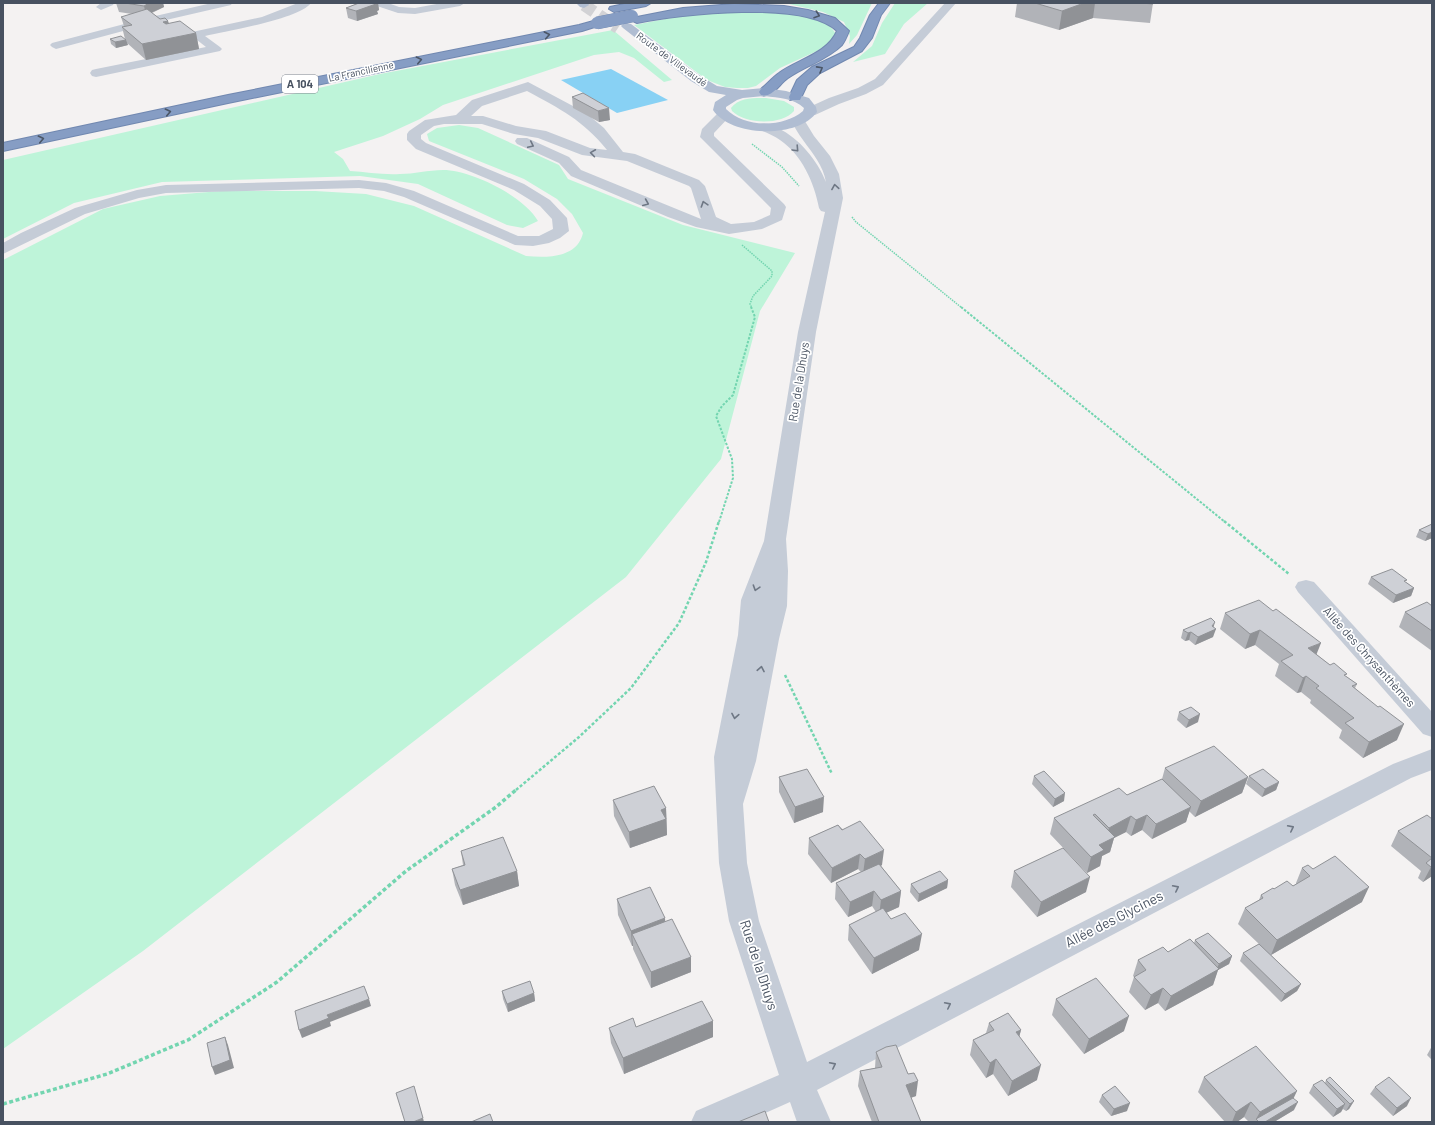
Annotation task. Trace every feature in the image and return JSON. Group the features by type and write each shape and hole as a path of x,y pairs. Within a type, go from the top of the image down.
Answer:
{"highway":[{"name":"La Francilienne","path":"18,131 587,6 614,9 646,3"},
{"path":"629,22 696,3"},
{"path":"803,103 800,83 816,70 858,49 866,38 876,16 885,3"},
{"path":"629,22 710,7 775,6 802,10 830,19 843,31 838,42 827,51 784,75 765,92"},
{"name":"La Francilienne","path":"3,147 236,97 582,28 629,22"}],"main road":[{"name":"Route de Villevaudé","path":"629,22 695,78 713,89 742,94"},
{"name":"Route de Villevaudé","path":"629,22 680,79 721,110 737,125 765,126 789,124 798,121"},
{"path":"721,110 728,99 742,94 765,92 803,103 806,117 798,121"}],"street":[{"path":"56,45 150,20 227,3"},
{"path":"96,73 216,49 196,34 262,20 292,11 306,3"},
{"path":"378,3 398,10 415,11 460,3"},
{"path":"803,103 834,101 862,91 879,82 951,3"},
{"path":"465,119 477,103 528,86 581,116 599,131 619,156"},
{"path":"3,249 26,236 80,210 137,194 174,188 359,184 386,187 409,194 515,240 533,243 550,239 561,231 559,218 545,203 519,187 421,146 414,140 414,134 430,123 465,119 519,134 564,160 576,173 673,214 701,224 729,229 757,226 777,217 779,207 707,138 707,132 721,110"},
{"name":"Rue de la Dhuys","path":"731,802 743,761 767,639 776,606 775,539 807,332 830,220 836,198 832,174 823,156 808,138 798,121"},
{"path":"707,132 737,125"},
{"name":"Rue de la Dhuys","path":"765,126 787,139 809,162 824,194 830,220"},
{"path":"519,134 541,134 587,152 630,158 694,183 698,186 709,220 729,229"},
{"name":"Rue de la Dhuys","path":"775,539 752,600 750,636 727,758 731,802 733,863 744,921 798,1083 814,1122"},
{"name":"Allée des Chrysanthèmes","path":"1306,587 1432,728"},
{"name":"Allée des Glycines","path":"708,1122 798,1083 1402,771 1432,759"}],"path":[{"path":"737,125 782,167 802,189"},
{"path":"836,198 856,222 1306,587"},
{"path":"830,220 856,222"},
{"path":"3,1104 107,1074 188,1040 278,982 406,871 496,807 579,737 631,688 679,623 706,562 733,478 732,459 716,416 722,406 733,395 755,317 750,304 753,296 772,276 772,271 751,254 729,229"},
{"path":"767,639 832,774"}],"green space":[{"path":"770,3 872,3 857,35 849,44 850,36 844,22 823,12 789,4"},
{"path":"895,3 928,3 904,24 885,54 853,62 872,46 882,23"},
{"path":"717,9 787,10 828,23 836,34 830,43 817,51 780,68 756,86 737,88 725,87 707,80 634,25"},
{"path":"613,30 672,80 664,82 634,58 619,52 594,55 443,105 420,119 383,136 334,152 343,159 350,171 381,174 405,174 443,170 468,174 496,186 521,202 538,221 523,228 507,225 418,184 360,176 162,182 74,203 3,239 3,160 380,74"},
{"path":"752,98 766,98 784,101 794,107 794,111 781,119 763,122 745,119 732,111 731,108 734,104 743,100"},
{"path":"459,125 478,128 559,165 568,179 683,225 795,253 760,311 721,459 626,577 143,951 3,1049 3,260 103,209 160,196 221,191 315,191 366,194 414,206 526,256 543,257 560,255 575,247 580,241 583,233 572,214 557,199 524,179 429,141 427,134 437,128"}],"water":[{"path":"611,69 668,100 617,113 561,80"}],"building":[{"path":"125,3 149,3 144,6"},
{"path":"359,3 376,4 356,11 346,8"},
{"path":"1035,3 1084,3 1062,11"},
{"path":"147,9 160,19 165,18 168,21 163,22 166,24 180,21 196,33 142,44 122,27 132,25 121,17"},
{"path":"121,36 126,40 115,42 110,39"},
{"path":"583,93 609,108 598,111 572,97"},
{"path":"1432,524 1432,532 1428,534 1419,530"},
{"path":"1392,569 1407,580 1404,581 1414,588 1396,595 1371,577"},
{"path":"1259,600 1273,611 1276,609 1321,643 1308,648 1330,665 1334,663 1347,674 1344,675 1357,684 1352,686 1378,707 1380,706 1404,724 1369,742 1345,723 1354,718 1316,688 1319,686 1306,676 1303,678 1281,661 1293,655 1260,630 1250,634 1225,613"},
{"path":"1427,602 1432,606 1432,631 1405,612"},
{"path":"1211,618 1215,622 1212,626 1216,629 1198,637 1191,632 1188,633 1183,630"},
{"path":"1191,707 1200,714 1189,720 1179,712"},
{"path":"1214,746 1248,777 1201,801 1165,768"},
{"path":"807,769 824,797 795,807 779,777"},
{"path":"1263,769 1279,782 1265,789 1249,776"},
{"path":"1044,771 1065,793 1055,799 1034,776"},
{"path":"1162,779 1191,807 1156,824 1147,815 1136,820 1131,816 1109,828 1095,814 1093,815 1115,837 1099,845 1104,850 1091,857 1054,818 1119,788 1127,795"},
{"path":"654,786 666,808 661,810 666,819 629,832 613,800"},
{"path":"1427,815 1432,819 1432,858 1398,831"},
{"path":"860,821 884,850 865,859 860,854 832,868 809,838 838,825 842,830"},
{"path":"503,837 517,871 460,890 452,869 465,865 461,851"},
{"path":"1063,848 1090,877 1041,902 1014,871"},
{"path":"1335,856 1369,887 1277,940 1245,908 1263,898 1261,895 1287,881 1293,886 1310,876 1302,868 1308,865 1313,869"},
{"path":"1432,858 1432,866 1431,867 1426,863"},
{"path":"879,864 901,891 881,900 874,891 850,902 836,883"},
{"path":"940,871 948,880 919,894 911,884"},
{"path":"650,887 665,918 631,931 617,899"},
{"path":"883,908 891,919 905,913 922,934 874,958 849,925"},
{"path":"672,919 691,957 651,972 632,934"},
{"path":"1208,933 1232,956 1219,964 1195,940"},
{"path":"1190,939 1219,969 1171,996 1163,988 1151,995 1134,977 1146,970 1138,960 1163,947 1168,952"},
{"path":"1259,944 1301,984 1285,994 1243,953"},
{"path":"1096,978 1129,1016 1089,1039 1056,999"},
{"path":"530,981 534,993 507,1004 502,991"},
{"path":"364,986 369,999 327,1015 329,1018 299,1030 295,1011"},
{"path":"702,1001 713,1021 623,1058 609,1028 633,1018 636,1027"},
{"path":"1008,1013 1021,1030 1016,1032 1041,1065 1012,1081 996,1059 990,1063 973,1040 994,1030 989,1023"},
{"path":"225,1037 230,1060 212,1067 207,1043"},
{"path":"896,1045 908,1074 914,1073 918,1081 906,1085 921,1122 879,1122 860,1071 882,1067 876,1052 886,1047"},
{"path":"1256,1046 1297,1091 1260,1112 1251,1102 1236,1112 1204,1077"},
{"path":"1330,1077 1354,1101 1350,1104 1326,1080"},
{"path":"1389,1077 1411,1098 1397,1108 1375,1087"},
{"path":"1322,1080 1345,1104 1337,1109 1313,1085"},
{"path":"414,1086 423,1118 413,1122 405,1122 396,1093"},
{"path":"1115,1086 1130,1103 1114,1109 1102,1095"},
{"path":"1293,1098 1298,1102 1265,1122 1259,1122 1256,1119"},
{"path":"765,1111 769,1122 738,1122"},
{"path":"490,1114 493,1122 471,1122"}],"tunnel":[{"path":"584,5 618,28"}]}
